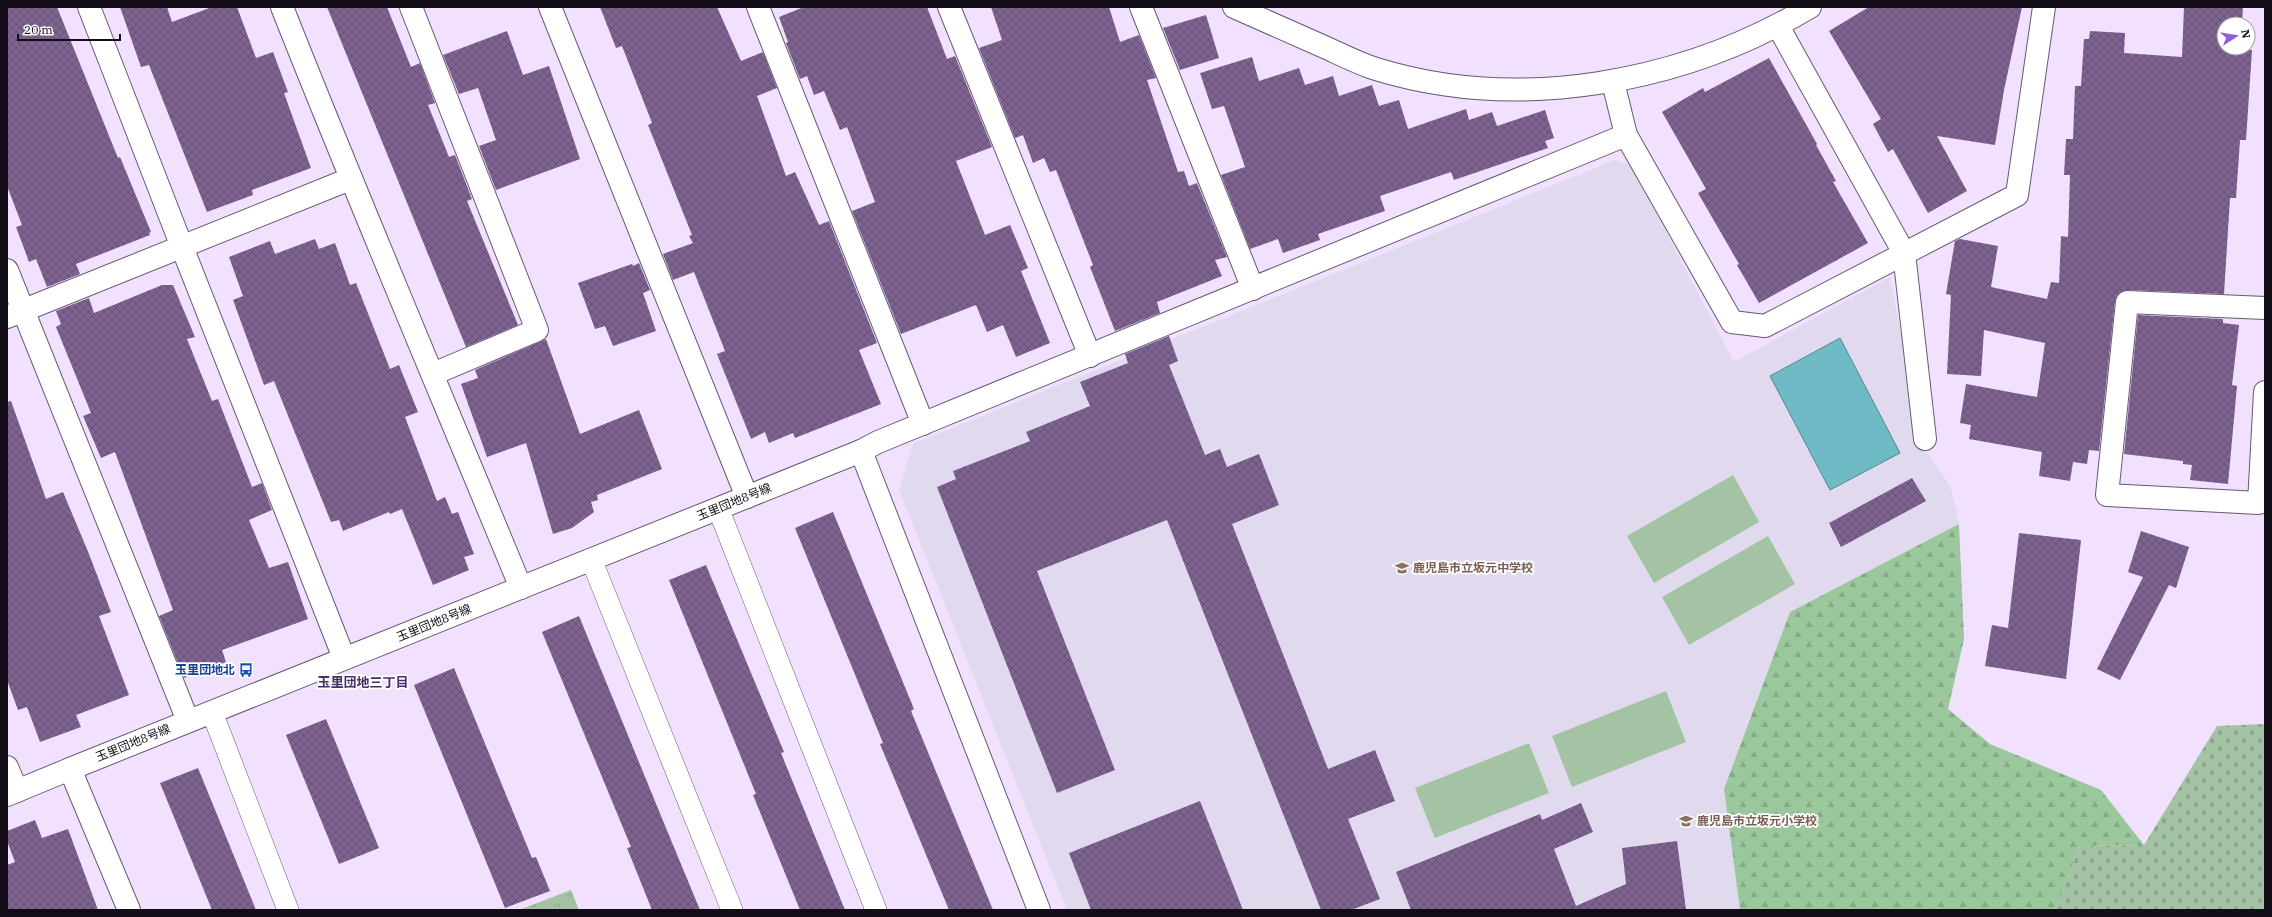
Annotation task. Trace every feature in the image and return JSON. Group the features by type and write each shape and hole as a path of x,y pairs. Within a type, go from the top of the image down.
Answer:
{"street":[{"path":"89,7 344,658"},
{"path":"282,7 350,179 433,374 521,588"},
{"path":"411,7 537,330 433,374"},
{"path":"550,7 747,497"},
{"path":"758,7 923,424"},
{"path":"949,7 1090,356"},
{"path":"1141,7 1253,289"},
{"path":"1234,7 1374,69 1409,79 1463,88 1510,89 1613,82 1671,69 1778,26 1810,7"},
{"path":"1613,82 1626,135 1732,322 1765,326 2017,195 2044,7"},
{"path":"1778,26 1904,254 1925,440"},
{"name":"玉里団地8号線","path":"12,793 860,451 1626,135"},
{"path":"15,314 350,179"},
{"path":"7,270 15,314 188,721"},
{"path":"2265,308 2127,302 2108,495 2259,503 2265,392"},
{"path":"860,451 1039,910"},
{"path":"7,767 12,793"},
{"path":"70,769 129,910"}],"lane":[{"path":"718,508 876,910"},
{"path":"591,559 732,910"},
{"path":"212,712 288,910"}],"shaded area":[{"name":"鹿児島市立坂元中学校","path":"1615,160 1631,165 1734,362 1890,277 1923,447 1951,487 1959,524 1790,612 1724,789 1740,910 1067,910 899,490 913,444"},
{"path":"1840,338 1900,453 1830,490 1770,376"}],"green space":[{"path":"1733,475 1759,522 1654,583 1627,536"},
{"path":"1959,524 1964,639 1948,709 1990,744 2101,790 2144,845 2080,846 2055,910 1740,910 1724,789 1790,612"},
{"path":"1768,536 1795,584 1689,645 1662,597"},
{"path":"1666,691 1686,742 1572,787 1552,736"},
{"path":"2265,724 2265,910 2055,910 2080,846 2144,845 2217,726"},
{"path":"1529,743 1549,793 1435,838 1415,788"},
{"path":"571,890 579,910 519,910"}],"building":[{"path":"7,7 57,7 118,158 120,157 151,232 149,233 150,235 76,264 80,274 47,287 36,259 29,262 16,227 22,225 7,186"},
{"path":"120,7 167,7 172,22 212,7 237,7 256,58 273,52 288,92 284,93 311,168 252,190 253,195 207,212 149,65 141,67"},
{"path":"327,7 387,7 411,67 420,63 435,103 428,105 449,157 455,155 472,199 467,201 518,325 466,347"},
{"path":"600,7 717,7 741,61 763,52 777,88 757,96 786,176 795,172 819,225 829,221 877,343 859,350 881,404 795,438 793,433 769,443 765,432 751,439 717,354 725,351 694,272 673,280 663,254 693,243 689,236 692,235 648,125 652,123 622,46 616,48"},
{"path":"804,7 927,7 947,59 955,56 992,147 956,161 985,235 1010,225 1028,268 1021,271 1050,343 1016,357 1003,325 987,332 976,305 901,334 852,211 875,202 847,127 840,130 824,91 814,95 807,76 800,79 786,43 788,42 779,17"},
{"path":"991,7 1109,7 1120,42 1139,35 1156,78 1147,80 1178,172 1184,171 1189,186 1197,183 1227,257 1215,260 1222,276 1157,302 1160,313 1115,331 1090,267 1093,265 1056,170 1050,172 1044,158 1033,163 1023,135 1015,138 979,48 1002,40"},
{"path":"1869,7 2022,7 2004,90 1995,145 1937,136 1967,191 1928,213 1893,149 1888,152 1873,124 1881,119 1829,31"},
{"path":"2184,7 2243,7 2242,16 2216,16 2216,56 2252,56 2246,140 2240,140 2236,198 2230,198 2224,294 2128,290 2117,295 2115,301 2099,451 2089,450 2087,464 2073,462 2070,481 2039,476 2042,452 1969,439 1971,425 1960,423 1966,384 2037,397 2045,343 1984,330 1981,376 1947,374 1951,295 1946,294 1955,241 1960,239 1998,246 1991,287 2047,299 2051,282 2059,283 2061,236 2068,237 2070,175 2064,175 2066,139 2073,139 2075,86 2081,86 2084,39 2089,39 2090,31 2125,33 2124,53 2182,57"},
{"path":"1206,15 1219,58 1180,70 1163,28"},
{"path":"507,31 523,75 549,66 580,159 496,190 479,146 496,140 478,88 459,94 443,55"},
{"path":"1252,57 1259,81 1299,68 1305,85 1333,76 1339,96 1372,85 1379,106 1399,100 1408,129 1466,109 1469,120 1492,112 1497,126 1545,110 1554,138 1545,141 1548,148 1454,180 1451,172 1380,196 1385,211 1318,234 1320,240 1283,253 1278,239 1250,249 1221,175 1245,167 1224,106 1212,109 1200,73"},
{"path":"1769,58 1817,144 1816,145 1836,181 1833,182 1868,243 1759,303 1737,265 1739,264 1698,193 1706,189 1662,112 1703,88 1705,92"},
{"path":"315,239 319,249 335,243 350,285 356,283 390,369 399,365 418,412 405,417 437,501 445,497 452,514 458,512 474,554 464,557 469,570 433,585 402,509 390,514 389,512 343,531 339,520 331,522 274,381 264,385 233,300 243,296 229,257 270,241 275,254"},
{"path":"639,263 650,290 643,293 656,331 613,346 605,326 595,329 578,283 632,264 633,266"},
{"path":"162,285 173,285 195,337 187,339 212,401 218,399 252,487 262,483 272,510 249,520 269,568 288,562 308,619 222,650 226,662 184,678 159,616 173,610 115,452 101,458 83,416 91,413 56,327 61,324 56,311 89,298 94,313"},
{"path":"2138,315 2223,319 2223,323 2239,325 2232,385 2237,386 2228,484 2190,480 2192,465 2183,464 2183,461 2124,454"},
{"path":"1169,336 1178,361 1169,365 1205,455 1220,449 1227,467 1259,454 1279,505 1232,524 1328,769 1375,750 1395,801 1348,819 1380,899 1351,910 1321,910 1167,520 1037,571 1115,770 1057,793 937,487 956,479 953,471 1030,441 1026,432 1090,406 1080,382 1128,363 1125,354"},
{"path":"546,339 580,434 639,410 662,469 597,495 598,500 591,502 594,512 572,528 553,534 526,443 487,457 461,384 478,378 475,370"},
{"path":"11,401 46,499 63,492 89,554 111,612 99,616 129,695 76,715 81,727 40,742 27,707 18,710 7,680 7,402"},
{"path":"1912,478 1926,501 1841,547 1829,523"},
{"path":"833,512 914,709 911,711 993,910 949,910 880,744 883,743 795,528"},
{"path":"2141,531 2189,547 2176,588 2169,585 2120,680 2097,669 2143,577 2128,572"},
{"path":"2019,533 2081,540 2066,679 1985,666 1992,625 2008,628"},
{"path":"706,565 784,752 781,753 845,910 800,910 753,795 756,794 669,580"},
{"path":"579,616 700,910 652,910 627,848 631,847 542,632"},
{"path":"454,668 532,858 536,857 550,891 505,908 414,685"},
{"path":"326,719 379,848 339,864 286,735"},
{"path":"198,768 256,910 212,910 160,783"},
{"path":"1200,801 1243,910 1091,910 1069,853"},
{"path":"1581,803 1593,832 1554,849 1576,906 1626,884 1622,848 1677,841 1686,910 1411,910 1396,872 1540,814 1542,820"},
{"path":"35,820 42,838 68,829 98,910 7,910 7,865 15,862 7,841 7,831"}],"place":[{"name":"鹿児島市立坂元中学校","path":"1402,568"},
{"name":"玉里団地北","path":"246,670"},
{"name":"鹿児島市立坂元小学校","path":"1686,821"}],"district":[{"name":"玉里団地三丁目","path":"363,682"}]}
